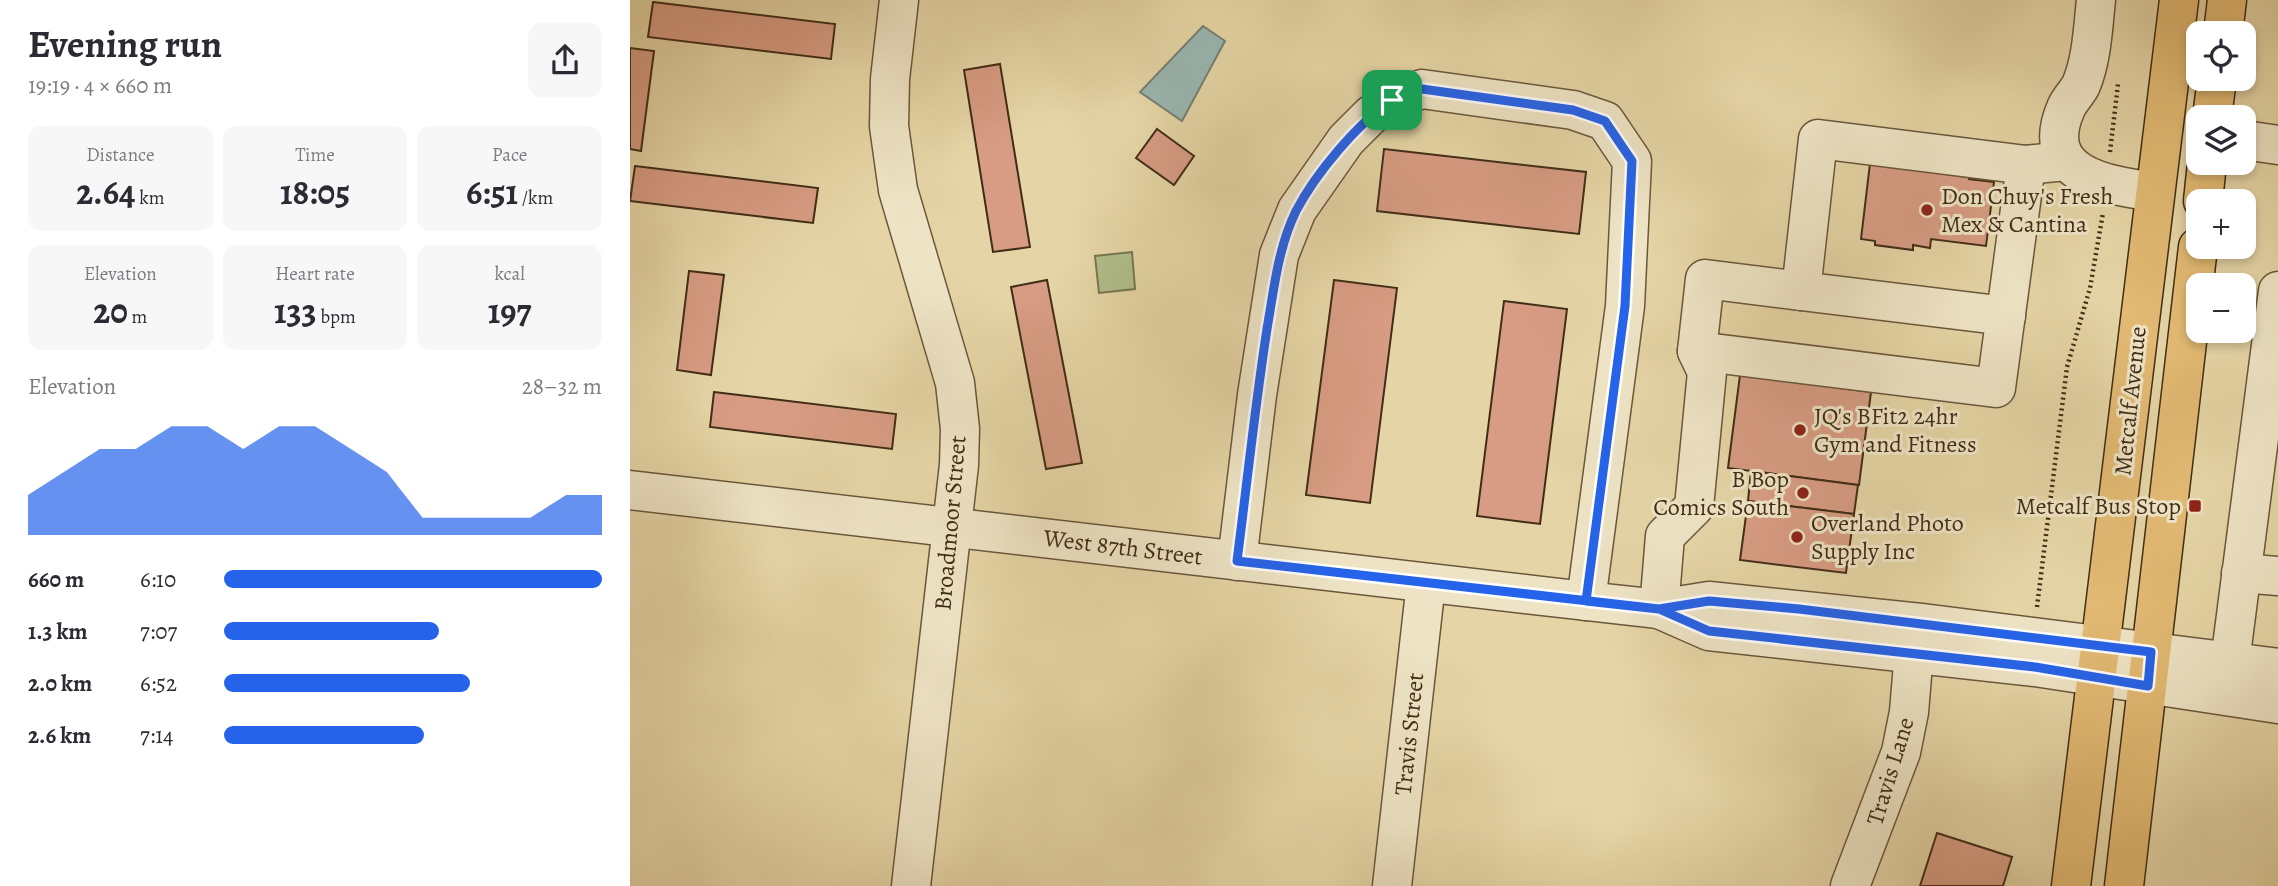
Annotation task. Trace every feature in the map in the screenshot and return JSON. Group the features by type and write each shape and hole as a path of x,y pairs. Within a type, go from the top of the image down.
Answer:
{"main road":[{"name":"Metcalf Avenue","path":"2071,886 2101,662 2154,192 2179,0"},
{"path":"2224,21 2227,0"},
{"name":"Metcalf Avenue","path":"2124,886 2197,259"}],"street":[{"name":"Broadmoor Street","path":"899,0 890,79 889,126 898,190 955,383 960,429 952,527 911,886"},
{"path":"2096,0 2090,54 2081,84 2066,108 2058,142 2066,161 2106,185 2154,192"},
{"path":"1237,561 1257,395 1279,255 1297,210 1346,140 1371,114 1392,100 1422,89 1573,110 1605,121 1632,161 1625,306 1586,601"},
{"path":"1801,291 1818,139 2026,165 2066,161"},
{"path":"2256,142 2278,145"},
{"path":"1697,351 1996,388 2026,165"},
{"path":"1659,609 1665,537 1694,507 1707,372 1697,351 1705,279 2006,316"},
{"path":"2230,662 2278,291"},
{"name":"West 87th Street","path":"630,490 1659,609 1709,601 2035,636 2101,662"},
{"path":"2241,573 2278,576"},
{"name":"Travis Street","path":"1392,886 1426,583"},
{"name":"West 87th Street","path":"1659,609 1709,631 1914,652 2101,662 2150,669 2278,704"},
{"name":"Travis Lane","path":"1850,886 1901,752 1909,712 1914,652"},
{"name":"West 87th Street","path":"2150,669 2230,662 2278,668"}],"path":[{"path":"2035,636 2052,466 2067,367 2090,288 2104,204"}],"green space":[{"path":"1132,252 1135,289 1099,293 1095,256"}],"water":[{"path":"1203,26 1225,41 1182,121 1140,92"}],"building":[{"path":"653,2 835,24 831,59 648,37"},
{"path":"630,48 654,51 641,151 630,149"},
{"path":"1000,64 1030,247 993,252 964,70"},
{"path":"1157,129 1194,156 1174,185 1136,158"},
{"path":"1384,149 1586,172 1579,234 1377,211"},
{"name":"Don Chuy's Fresh Mex & Cantina","path":"1871,155 1970,168 1969,179 1994,182 1986,246 1931,239 1930,248 1913,245 1913,250 1875,245 1875,241 1861,239"},
{"path":"635,166 818,188 813,223 630,201"},
{"path":"689,271 724,275 711,375 677,370"},
{"path":"1047,280 1082,463 1046,469 1011,287"},
{"path":"1334,280 1397,288 1370,503 1306,495"},
{"path":"1504,301 1567,309 1540,524 1477,516"},
{"name":"JQ's BFit2 24hr Gym and Fitness","path":"1740,375 1871,392 1859,485 1728,468"},
{"path":"714,392 896,414 892,449 710,427"},
{"name":"B Bop Comics South","path":"1751,471 1858,485 1854,514 1748,501"},
{"name":"Overland Photo Supply Inc","path":"1748,501 1854,514 1846,573 1740,560"},
{"path":"1937,833 2012,857 2003,886 1920,886"}],"place":[{"name":"Don Chuy's Fresh Mex & Cantina","path":"1927,210"},
{"name":"JQ's BFit2 24hr Gym and Fitness","path":"1800,430"},
{"name":"B Bop Comics South","path":"1803,493"},
{"name":"Metcalf Bus Stop","path":"2195,506"},
{"name":"Overland Photo Supply Inc","path":"1797,537"}],"route":[{"path":"1392,100 1371,114 1346,140 1297,210 1279,255 1257,395 1237,561 1586,601 1659,609 1709,601 2035,636 2151,652 2148,686 2035,667 1709,631 1659,609 1586,601 1625,306 1632,161 1605,121 1573,110 1422,89 1392,100"}]}
